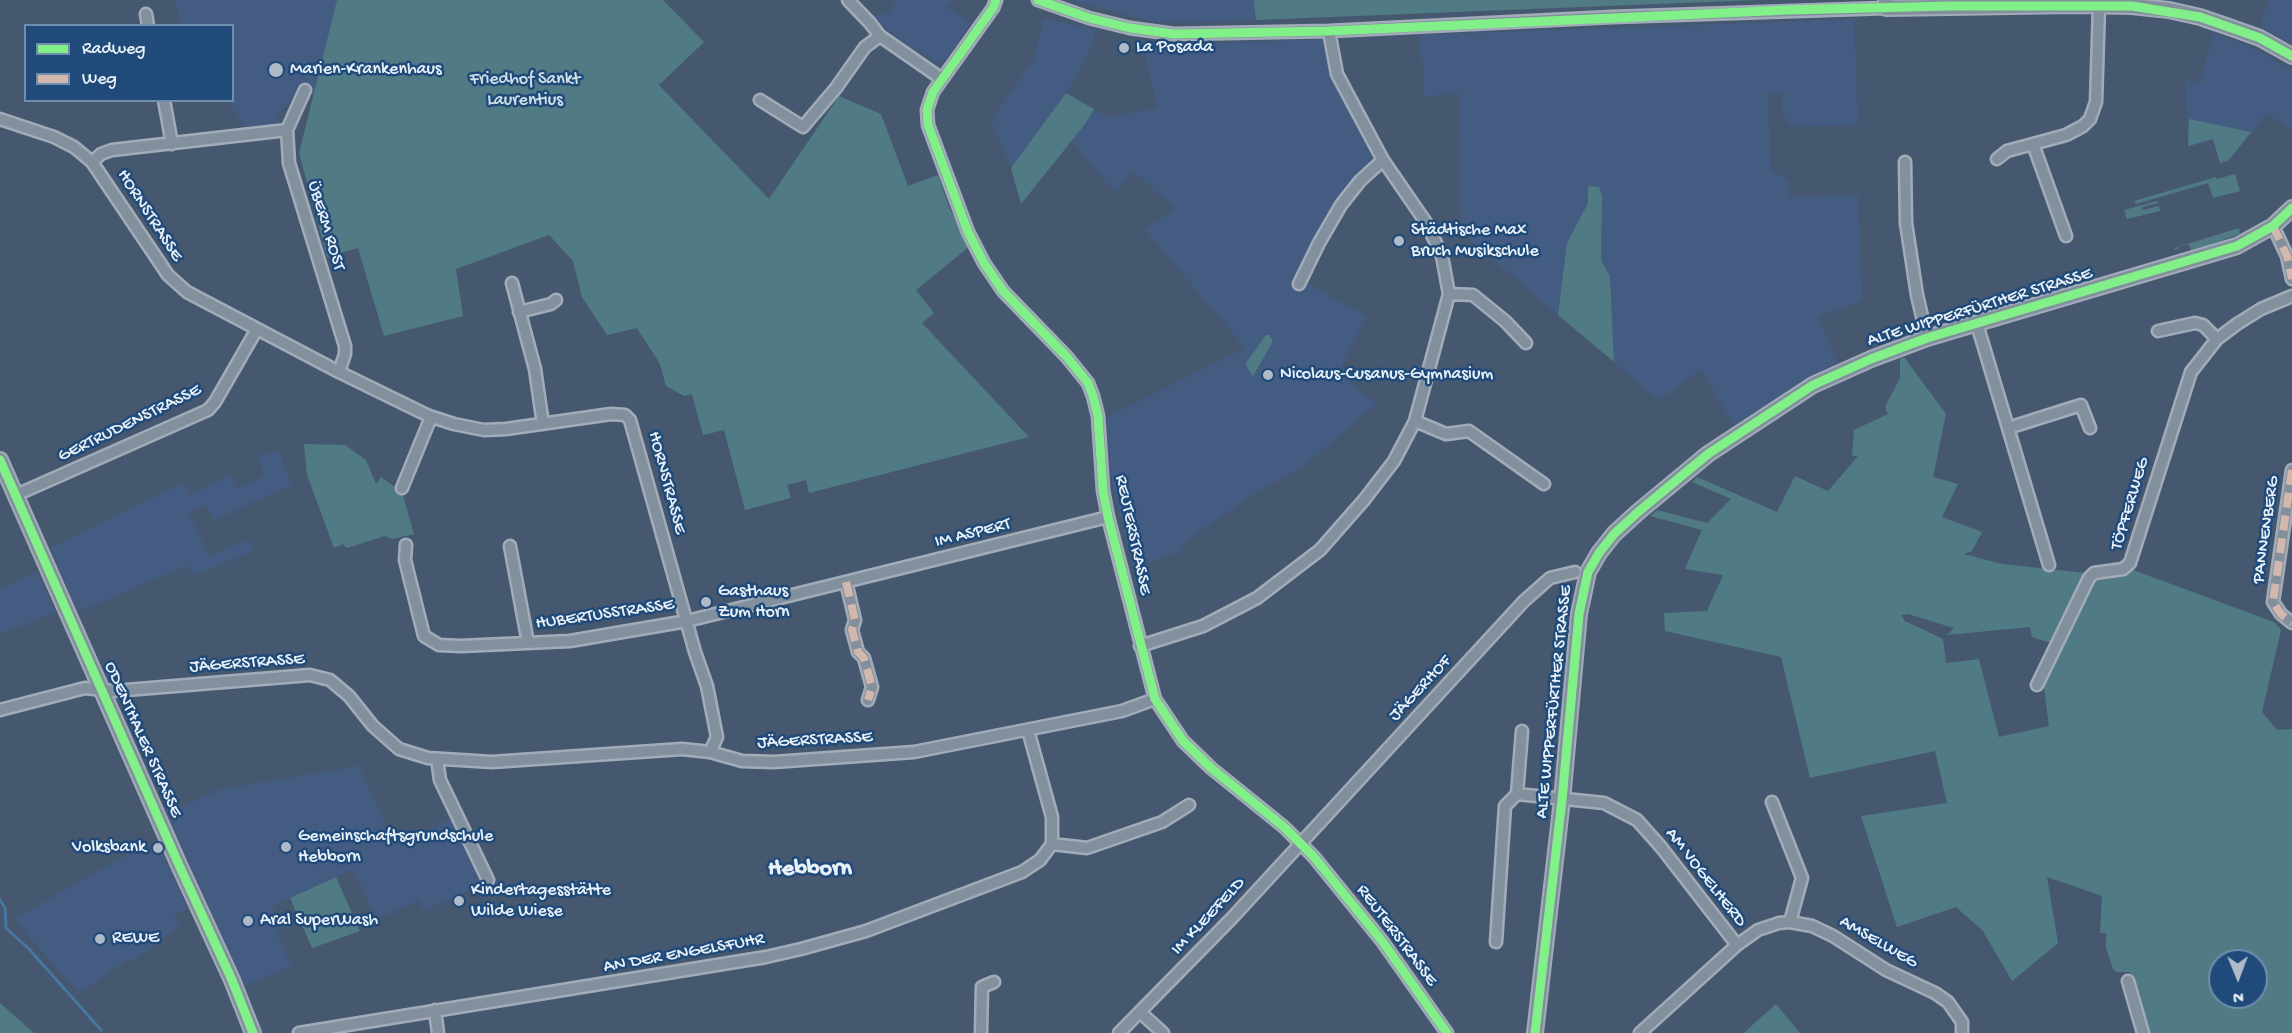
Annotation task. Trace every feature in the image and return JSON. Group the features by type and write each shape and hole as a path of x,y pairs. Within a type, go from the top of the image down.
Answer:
{"main road":[{"path":"1928,0 1949,6"},
{"path":"1893,4 2169,5 2260,39 2292,56"},
{"name":"ALTE WIPPERFÜRTHER STRASSE","path":"1534,1033 1562,800 1579,614 1587,572 1603,548 1638,512 1700,461 1770,412 1813,386 1871,358 1927,338 2237,246 2272,226 2292,208"},
{"name":"ODENTHALER STRASSE","path":"0,460 254,1033"}],"street":[{"path":"848,0 870,22 880,36 942,79"},
{"name":"REUTERSTRASSE","path":"996,0 993,8 933,92 927,110 928,125 968,232 984,262 1004,291 1066,356 1088,383 1098,416 1103,490 1108,517 1155,699 1183,741 1211,768 1300,842 1382,941 1447,1033"},
{"path":"1038,0 1089,18 1164,33 1329,31 1893,4"},
{"path":"1997,159 2007,152 2066,135 2083,126 2094,111 2099,6"},
{"path":"1140,646 1203,626 1257,598 1320,550 1364,500 1394,461 1415,420 1449,294 1442,256 1427,224 1383,160 1337,74 1329,31"},
{"path":"760,100 803,127 836,88 865,47 880,36"},
{"name":"ÜBERM ROST","path":"305,90 287,130 289,163 345,346 339,372"},
{"path":"164,102 172,144"},
{"name":"HORNSTRASSE","path":"0,119 54,137 74,147 92,162 168,275 187,292 339,372 431,417 484,430 611,414 624,415 630,420 707,686 717,737 710,752"},
{"path":"92,162 112,150 287,130"},
{"path":"2033,144 2066,236"},
{"path":"1299,284 1341,205 1360,181 1383,160"},
{"path":"1905,162 1908,232 1917,295 1927,338"},
{"path":"2272,226 2287,256 2292,279"},
{"path":"512,283 535,369 543,424"},
{"path":"1449,294 1473,295 1505,321 1526,343"},
{"name":"TÖPFERWEG","path":"2037,685 2089,578 2094,573 2123,569 2130,563 2187,381 2195,366 2217,339 2261,309 2292,296"},
{"path":"519,312 551,304 556,300"},
{"path":"2158,331 2195,323 2203,325 2217,339"},
{"path":"1977,324 2049,565"},
{"name":"GERTRUDENSTRASSE","path":"16,495 208,410 215,402 256,329"},
{"path":"2008,428 2081,405 2090,428"},
{"path":"402,488 431,417"},
{"path":"1415,420 1446,434 1469,431 1544,484"},
{"name":"PANNENBERG","path":"2292,470 2273,602 2286,620 2292,623"},
{"name":"IM ASPERT","path":"687,621 1108,517"},
{"name":"HUBERTUSSTRASSE","path":"406,545 405,560 424,636 439,645 570,640 687,621"},
{"name":"HUBERTUSSTRASSE","path":"510,546 528,643"},
{"name":"JÄGERHOF","path":"1300,842 1532,594 1550,578 1575,572"},
{"path":"846,582 855,620 852,630 858,652 864,658 872,687 868,700"},
{"name":"JÄGERSTRASSE","path":"0,710 84,688 114,691 310,675 330,680 349,696 373,726 399,749 414,755 437,759 492,762 682,749 710,752 742,761 774,762 914,752 1122,711 1155,699"},
{"path":"1028,730 1052,817 1052,844 1087,848 1162,822 1189,805"},
{"path":"1496,942 1504,806 1517,794 1522,731"},
{"path":"437,759 440,780 488,880"},
{"name":"AM VOGELHERD","path":"1517,794 1604,803 1637,820 1661,847 1737,945 1640,1033"},
{"path":"1772,802 1802,878 1790,922"},
{"name":"IM KLEEFELD","path":"1119,1033 1232,918 1300,842"},
{"name":"AN DER ENGELSFUHR","path":"299,1033 766,957 801,949 866,931 1022,872 1040,860 1052,844"},
{"name":"AMSELWEG","path":"1737,945 1758,930 1790,922 1812,926 1833,936 1886,970 1935,993 1948,1002 1962,1022 1962,1033"},
{"path":"2128,981 2143,1033"},
{"path":"981,1033 982,987 994,982"},
{"path":"435,1010 438,1033"},
{"path":"1140,1012 1161,1032"}],"shaded area":[{"name":"Marien-Krankenhaus","path":"174,0 337,0 314,94 307,93 286,105 272,126 246,128 229,102 234,102 234,24 182,24"},
{"path":"897,0 954,0 947,7 971,23 945,60 935,63 900,40 871,16 889,12"},
{"path":"1071,0 1254,0 1256,20 1180,23 1148,21"},
{"path":"2269,0 2292,0 2292,44 2260,26"},
{"path":"1044,18 1096,30 1093,44 1069,89 1011,168 991,120 1033,61"},
{"path":"1854,19 1858,125 1791,127 1783,115 1782,93 1768,94 1771,170 1788,180 1789,197 1858,195 1862,301 1818,317 1838,363 1812,376 1733,426 1702,369 1659,400 1614,362 1610,276 1601,260 1602,196 1589,187 1588,203 1568,243 1558,315 1461,232 1460,94 1424,96 1420,35"},
{"path":"2214,33 2250,47 2292,70 2292,130 2267,113 2229,161 2221,164 2214,140 2188,147 2185,80 2199,84"},
{"path":"1322,39 1327,45 1329,68 1334,85 1374,155 1374,163 1350,185 1333,208 1293,281 1304,287 1306,283 1367,316 1339,371 1363,394 1378,403 1302,467 1252,495 1182,544 1185,549 1133,567 1112,483 1106,418 1245,348 1145,229 1175,208 1133,171 1115,193 1072,141 1094,109 1111,118 1157,107 1142,41 1171,45"},
{"path":"279,451 291,485 214,520 206,504 188,512 209,556 249,539 253,551 193,576 187,565 78,612 50,548 183,483 189,496 230,475 237,489 264,476 258,456"},
{"path":"37,571 56,612 0,634 0,590"},
{"name":"Gemeinschaftsgrundschule Hebborn","path":"359,766 395,845 451,819 482,884 424,911 419,900 377,919 353,869 272,906 283,930 277,933 291,966 244,986 167,813 221,789"},
{"path":"140,847 144,856 160,848 188,909 174,915 180,928 130,962 128,959 79,994 14,919"}],"green space":[{"name":"Friedhof Sankt Laurentius","path":"337,0 663,0 704,42 659,85 769,199 839,96 881,114 908,186 938,175 949,207 969,247 916,290 934,313 922,323 1029,437 809,493 806,480 787,485 791,498 745,510 724,430 703,435 692,394 684,396 666,386 660,364 637,328 607,335 582,297 573,261 549,235 456,269 463,316 384,336 358,248 327,257 299,153"},
{"path":"1254,0 1757,0 1256,20"},
{"path":"1066,93 1094,109 1085,124 1021,204 1011,168"},
{"path":"2189,119 2251,132 2229,160 2220,163 2213,139 2188,146"},
{"path":"2235,174 2240,191 2213,198 2208,183 2136,204 2134,201 2216,177 2217,179"},
{"path":"1588,186 1599,187 1602,196 1601,260 1610,276 1614,362 1558,315 1567,243 1588,203"},
{"path":"2157,201 2158,203 2142,207 2143,210 2159,206 2160,211 2127,219 2124,210"},
{"path":"2239,228 2240,234 2206,246 2191,250 2189,244 2175,250 2174,248"},
{"path":"1266,335 1269,335 1273,341 1253,376 1246,363"},
{"path":"1904,357 1946,414 1933,477 1958,484 1942,517 1982,532 1972,551 1964,554 2002,564 2095,574 2133,570 2274,622 2281,630 2262,712 2277,730 2292,729 2292,1033 2146,1033 2130,972 2117,972 2113,969 2106,948 2106,933 2100,933 2102,896 2047,877 2058,943 2012,981 1983,931 1956,907 1897,927 1861,816 1947,803 1935,751 1810,778 1781,657 1665,631 1664,613 1707,611 1723,575 1685,569 1702,530 1650,516 1657,510 1707,523 1731,499 1692,482 1697,477 1777,512 1795,476 1828,491 1858,456 1852,456 1854,430 1888,414 1885,407 1900,378 1900,359","holes":["1908,614 1954,628 1947,635 2030,627 2032,637 2054,644 2034,688 2044,688 2049,726 1999,737 1979,659 1946,663 1943,639 1905,621 1901,615"]},
{"path":"304,444 345,445 366,460 376,484 381,477 402,492 414,534 393,539 385,536 347,548 343,544 334,548 307,475"},
{"path":"336,877 360,931 312,948 290,898"},
{"path":"0,1003 34,1033 0,1033"},
{"path":"1776,1004 1800,1033 1744,1033 1759,1019"}],"waterway":[{"path":"0,900 5,908 6,928 28,948 101,1030"}],"marked path":[{"path":"2273,226 2287,256 2292,279"},
{"path":"2292,470 2273,602 2281,614 2292,623"},
{"path":"846,582 855,620 852,630 858,652 864,658 872,687 868,700"}],"cycle path":[{"path":"996,0 993,8 933,92 927,110 928,125 968,232 984,263 1003,291 1066,356 1088,383 1098,416 1103,490 1108,517 1155,699 1183,741 1211,768 1284,827 1314,857 1382,941 1447,1033"},
{"path":"1038,0 1089,18 1130,28 1174,34 1329,31 1788,10 1949,6 2132,6 2200,17 2260,38 2292,56"},
{"path":"1535,1033 1562,800 1579,614 1588,572 1614,534 1708,454 1813,385 1871,359 1927,338 2237,246 2273,226 2292,208"},
{"path":"0,460 232,980 253,1033"}],"place":[{"name":"La Posada","path":"1124,48"},
{"name":"Marien-Krankenhaus","path":"276,70"},
{"name":"Städtische Max Bruch Musikschule","path":"1399,241"},
{"name":"Nicolaus-Cusanus-Gymnasium","path":"1268,375"},
{"name":"Gasthaus Zum Horn","path":"706,602"},
{"name":"Gemeinschaftsgrundschule Hebborn","path":"286,847"},
{"name":"Volksbank","path":"158,848"},
{"name":"Kindertagesstätte Wilde Wiese","path":"459,901"},
{"name":"Aral SuperWash","path":"248,921"},
{"name":"REWE","path":"100,939"}],"district":[{"name":"Hebborn","path":"810,870"}]}
